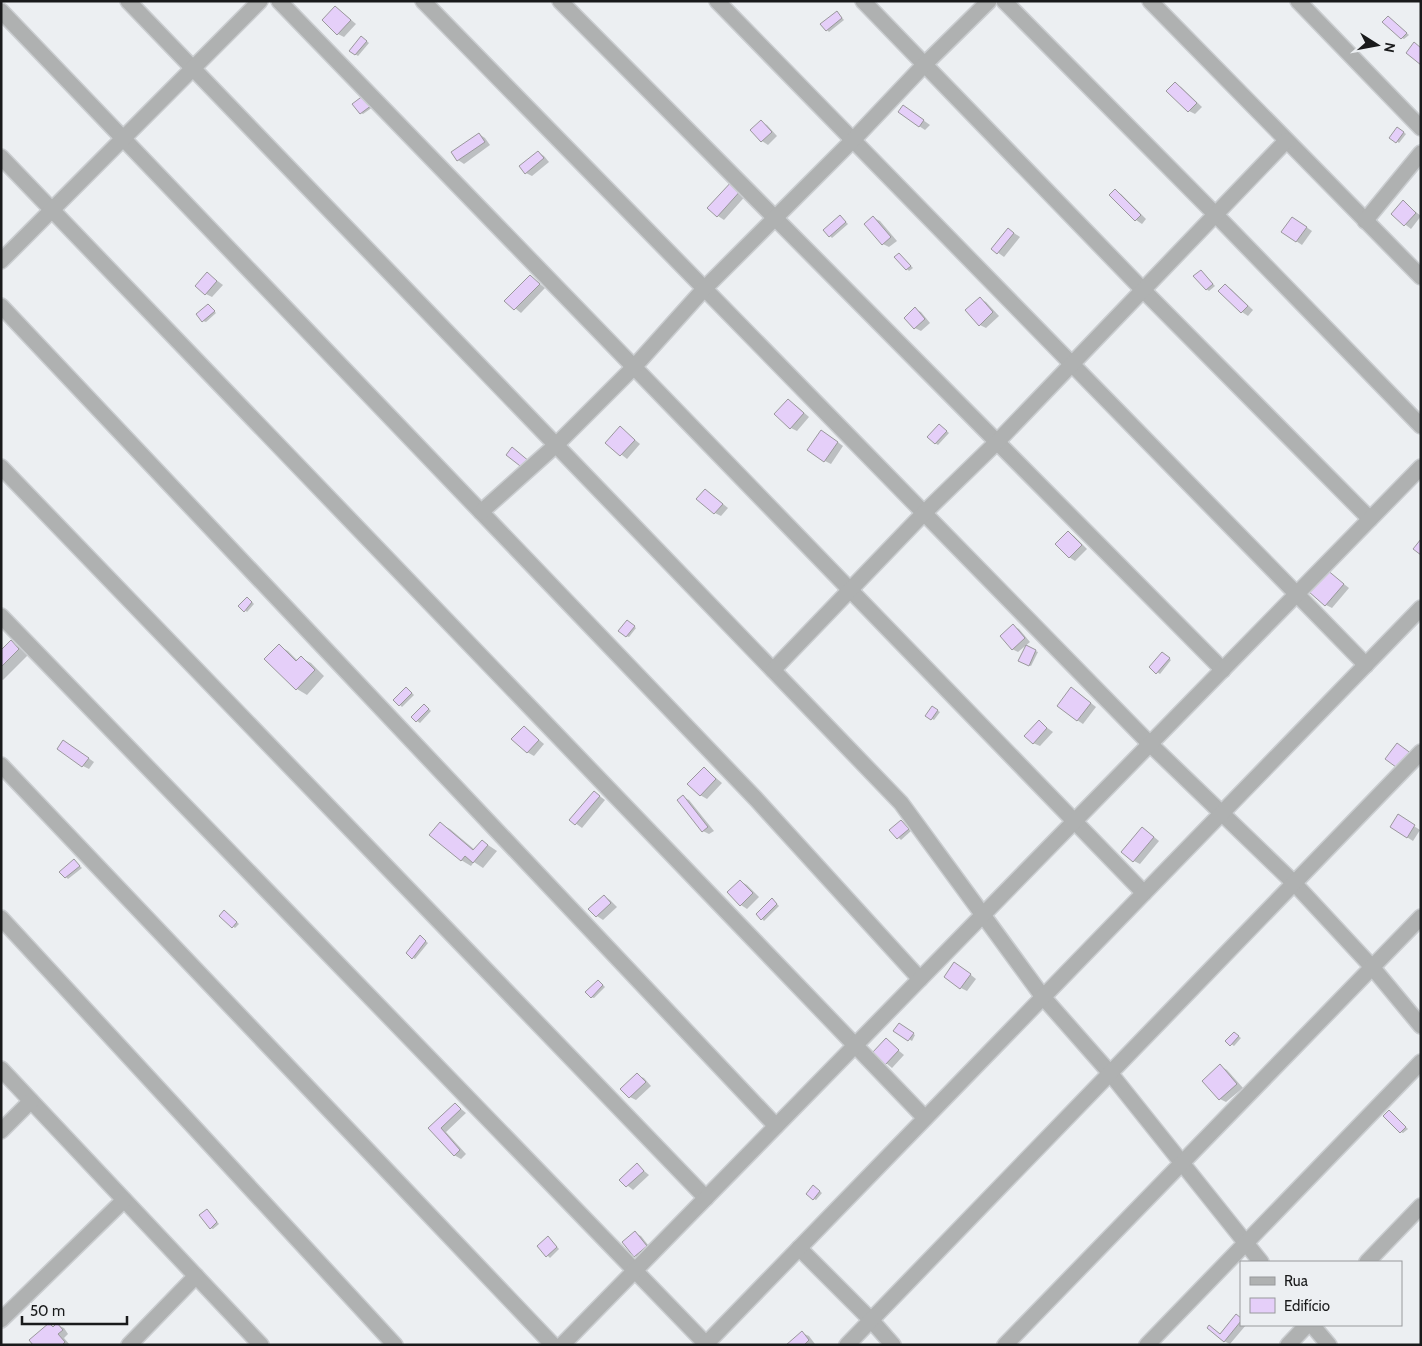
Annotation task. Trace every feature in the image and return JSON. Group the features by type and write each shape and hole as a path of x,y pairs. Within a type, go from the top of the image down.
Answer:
{"street":[{"path":"128,1 901,803 1043,997 1110,1073 1260,1261"},
{"path":"1,261 260,1"},
{"path":"279,1 1144,893"},
{"path":"423,1 1150,744 1294,883 1372,967 1421,1026"},
{"path":"560,1 1222,670"},
{"path":"717,1 1366,665"},
{"path":"863,1 1370,519"},
{"path":"481,512 556,445 634,367 704,289 989,1"},
{"path":"1004,1 1421,426"},
{"path":"1150,1 1421,277"},
{"path":"1298,1 1421,128"},
{"path":"1,11 756,799 920,980"},
{"path":"773,670 924,513 997,442 1286,141"},
{"path":"1365,221 1421,153"},
{"path":"1,157 925,1118"},
{"path":"1,306 776,1126"},
{"path":"1,467 706,1198"},
{"path":"562,1345 1421,467"},
{"path":"1,616 705,1344 1421,608"},
{"path":"846,1345 1421,752"},
{"path":"1,765 553,1345"},
{"path":"1005,1345 1421,917"},
{"path":"1,918 396,1345"},
{"path":"1147,1345 1421,1062"},
{"path":"1,1069 261,1345"},
{"path":"1,1131 32,1101"},
{"path":"1,1320 124,1200"},
{"path":"1368,1261 1421,1206"},
{"path":"799,1248 871,1320 893,1345"},
{"path":"129,1345 196,1276"},
{"path":"1288,1345 1306,1326"},
{"path":"1313,1326 1330,1345"}],"building":[{"path":"335,6 351,20 337,35 322,20"},
{"path":"837,11 842,18 826,31 820,24"},
{"path":"1388,16 1407,33 1401,39 1382,22"},
{"path":"361,36 367,41 355,55 349,51"},
{"path":"1414,42 1421,48 1421,65 1406,53"},
{"path":"1175,82 1197,103 1188,112 1166,91"},
{"path":"364,95 372,105 360,114 352,104"},
{"path":"903,105 924,120 919,127 898,112"},
{"path":"761,120 772,132 761,142 750,130"},
{"path":"1397,127 1404,132 1396,143 1389,138"},
{"path":"479,133 485,142 457,161 451,152"},
{"path":"538,151 544,158 525,174 519,166"},
{"path":"734,179 743,188 717,217 707,208"},
{"path":"1115,189 1141,215 1135,221 1109,195"},
{"path":"1403,200 1416,213 1404,226 1391,214"},
{"path":"840,215 846,222 829,237 823,230"},
{"path":"873,216 891,237 882,245 864,224"},
{"path":"1292,217 1307,227 1296,242 1281,232"},
{"path":"1008,228 1014,233 997,254 991,249"},
{"path":"899,253 911,266 906,270 894,257"},
{"path":"1201,270 1213,284 1206,290 1193,276"},
{"path":"207,272 217,281 205,295 195,286"},
{"path":"530,275 540,284 514,310 504,301"},
{"path":"1225,284 1248,306 1241,313 1218,291"},
{"path":"980,297 993,312 979,326 965,310"},
{"path":"208,304 215,311 202,322 196,314"},
{"path":"915,307 925,319 914,329 904,318"},
{"path":"788,399 804,413 790,429 774,414"},
{"path":"939,424 947,431 935,444 927,437"},
{"path":"620,426 635,440 620,456 605,443"},
{"path":"821,430 838,442 824,462 807,450"},
{"path":"512,447 530,462 524,469 506,455"},
{"path":"705,489 723,504 714,514 696,499"},
{"path":"1068,531 1082,545 1069,558 1055,544"},
{"path":"1421,539 1421,555 1413,549"},
{"path":"1326,569 1344,584 1325,606 1308,591"},
{"path":"247,597 252,602 244,612 238,606"},
{"path":"627,620 635,626 626,637 618,631"},
{"path":"1013,624 1025,638 1012,650 1000,636"},
{"path":"11,640 19,649 1,667 1,650"},
{"path":"279,644 296,661 301,656 315,670 296,690 264,659"},
{"path":"1026,645 1036,650 1029,666 1018,661"},
{"path":"1162,652 1170,658 1156,674 1149,667"},
{"path":"406,687 412,693 399,706 393,700"},
{"path":"1071,687 1091,703 1077,721 1057,706"},
{"path":"424,704 429,709 416,722 411,717"},
{"path":"932,706 938,710 931,720 925,716"},
{"path":"1039,720 1047,728 1033,744 1024,736"},
{"path":"524,726 539,740 527,753 511,739"},
{"path":"63,740 89,758 82,767 57,749"},
{"path":"1397,743 1412,754 1400,770 1385,759"},
{"path":"704,767 716,779 700,796 687,784"},
{"path":"594,791 600,796 575,825 569,820"},
{"path":"683,795 708,827 702,832 677,800"},
{"path":"1398,814 1415,825 1407,838 1390,827"},
{"path":"901,820 909,829 897,839 889,830"},
{"path":"440,822 473,850 482,840 488,845 473,863 465,856 461,861 429,835"},
{"path":"1142,827 1154,837 1133,862 1121,852"},
{"path":"74,859 80,866 65,878 59,872"},
{"path":"740,880 753,893 740,906 727,892"},
{"path":"604,895 611,903 596,917 588,909"},
{"path":"772,898 777,904 761,920 756,914"},
{"path":"224,910 237,922 232,928 219,916"},
{"path":"420,935 426,941 412,959 406,953"},
{"path":"954,962 971,974 960,989 944,977"},
{"path":"598,980 603,985 591,998 585,992"},
{"path":"899,1023 914,1033 908,1041 893,1031"},
{"path":"1234,1032 1239,1036 1230,1046 1225,1041"},
{"path":"886,1038 899,1050 885,1065 872,1053"},
{"path":"1220,1064 1237,1084 1219,1100 1202,1081"},
{"path":"637,1073 646,1082 629,1098 620,1089"},
{"path":"455,1103 461,1109 441,1128 460,1150 454,1156 428,1128"},
{"path":"1389,1110 1406,1127 1400,1133 1383,1116"},
{"path":"637,1163 644,1171 626,1187 619,1180"},
{"path":"813,1185 820,1191 813,1200 806,1194"},
{"path":"207,1209 217,1222 210,1229 199,1215"},
{"path":"635,1231 647,1246 634,1257 622,1242"},
{"path":"548,1236 557,1247 546,1257 537,1246"},
{"path":"1236,1314 1240,1317 1240,1322 1224,1342 1207,1328 1209,1325 1220,1334"},
{"path":"49,1323 53,1327 57,1323 63,1330 58,1334 65,1342 62,1345 33,1345 29,1340"},
{"path":"802,1331 809,1340 804,1345 786,1345"}]}
